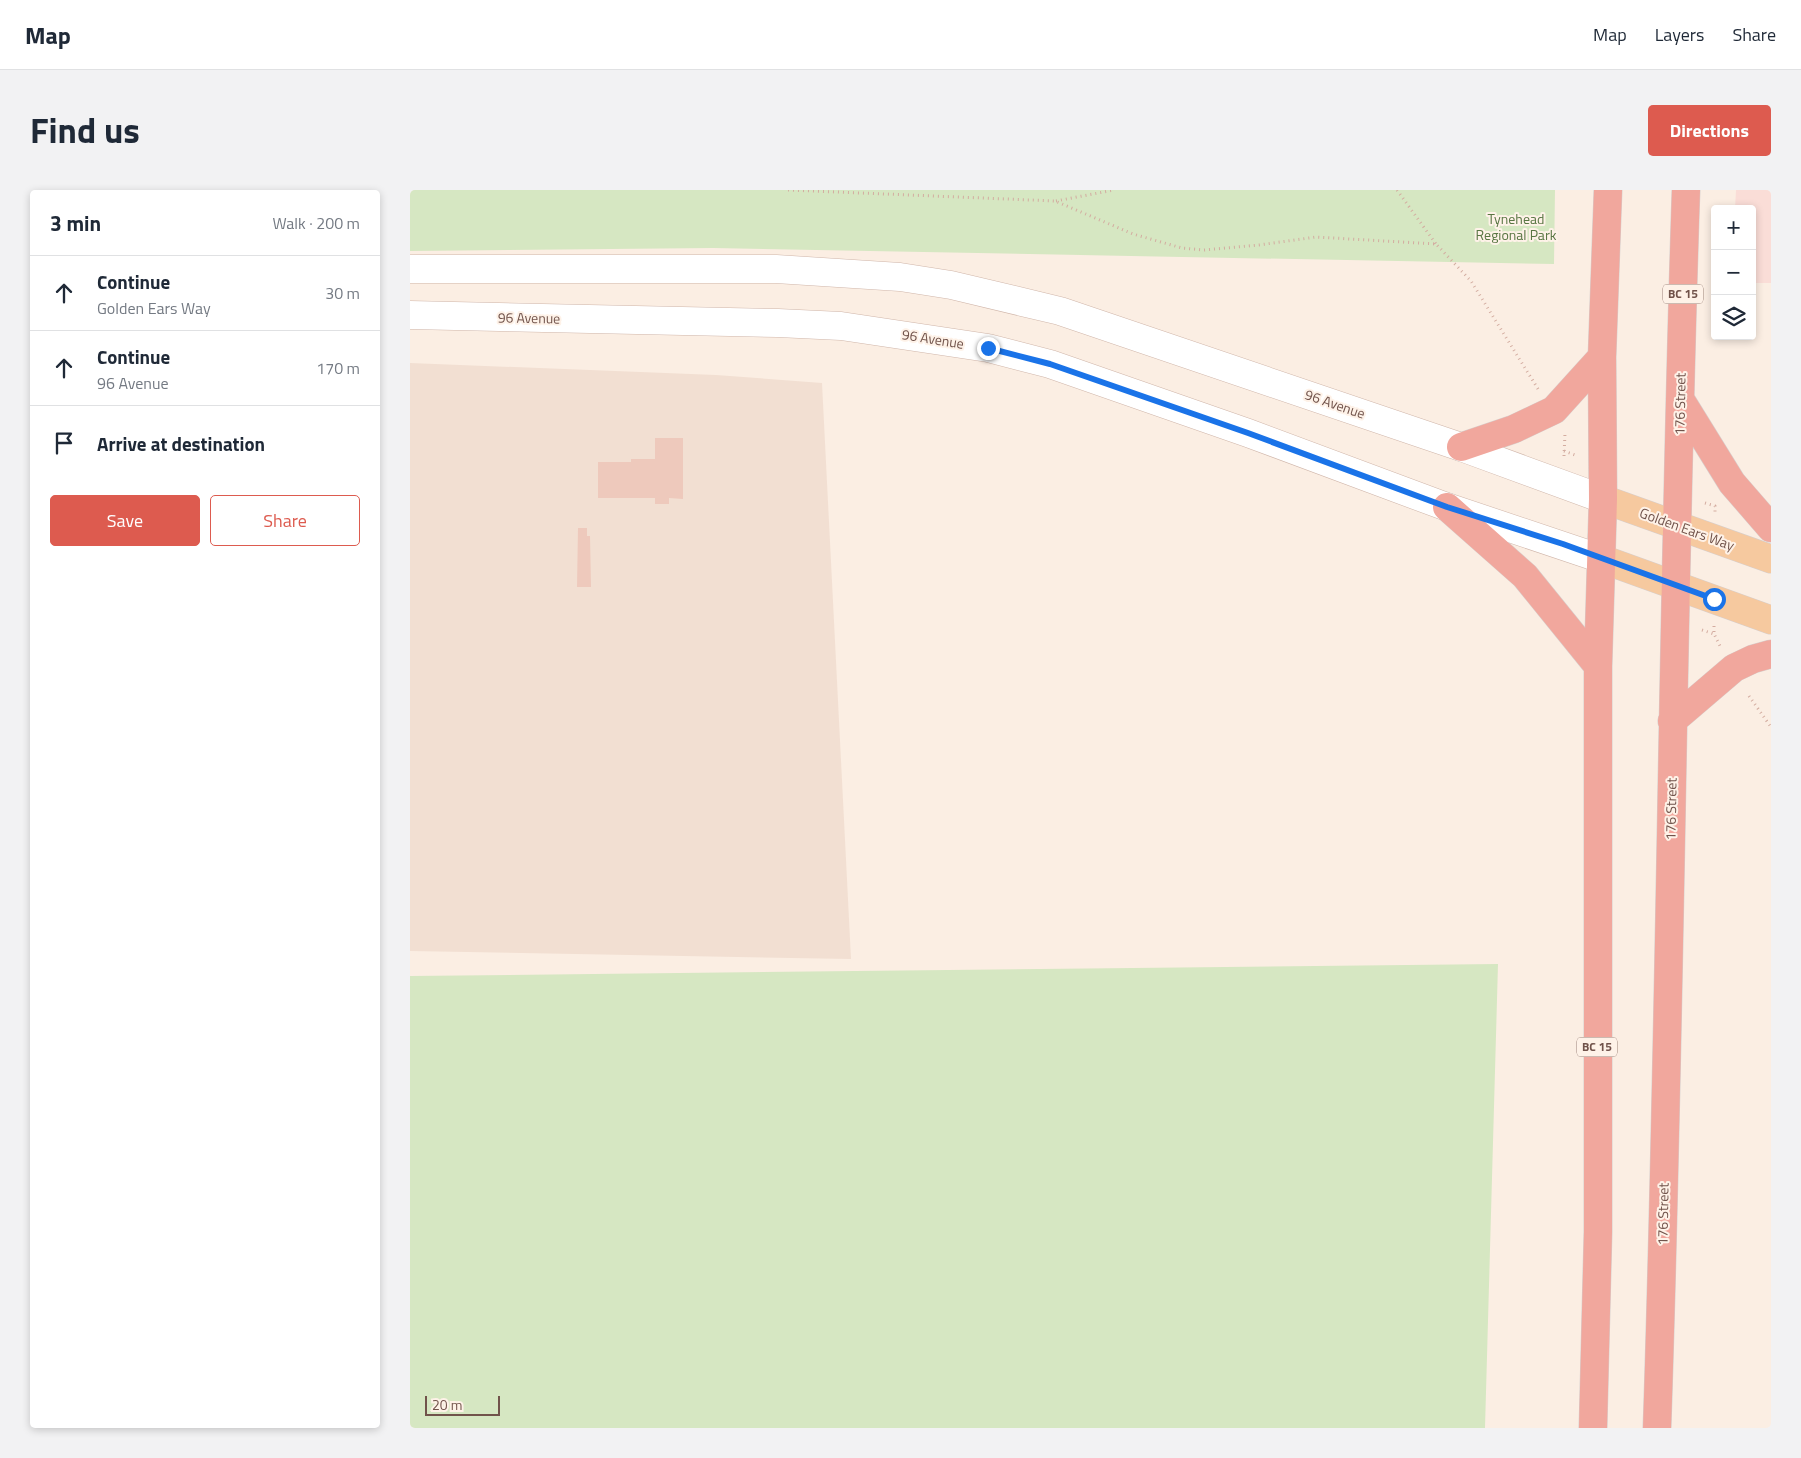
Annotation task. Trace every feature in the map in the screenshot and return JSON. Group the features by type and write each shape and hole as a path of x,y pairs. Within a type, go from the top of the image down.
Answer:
{"highway":[{"name":"BC 15","path":"1592,1428 1598,1232 1598,666 1604,499 1602,357 1608,190"},
{"name":"176 Street","path":"1657,1428 1663,1240 1672,721 1686,190"},
{"path":"1460,447 1514,429 1554,410 1602,357"},
{"path":"1680,399 1732,483 1771,528"},
{"path":"1447,507 1525,576 1598,666"},
{"path":"1672,721 1734,668 1771,654"}],"main road":[{"name":"96 Avenue","path":"410,270 776,269 900,277 951,285 1060,311 1460,447 1604,499"},
{"name":"96 Avenue","path":"410,315 841,326 988,348 1050,364 1248,433 1447,507 1602,559"},
{"name":"Golden Ears Way","path":"1604,499 1771,560"},
{"path":"1602,559 1771,620"}],"path":[{"path":"788,190 1055,201 1114,190"},
{"path":"1397,190 1436,244 1472,281 1541,393"},
{"path":"1055,201 1133,234 1182,248 1204,250 1316,237 1436,244"},
{"path":"1564,451 1575,455"},
{"path":"1714,626 1714,634 1722,648"},
{"path":"1702,630 1714,634"},
{"path":"1749,696 1771,726"}],"shaded area":[{"path":"1736,190 1771,190 1771,283 1756,283 1756,205 1735,205"},
{"path":"410,363 716,375 822,383 851,959 410,951"}],"green space":[{"name":"Tynehead Regional Park","path":"410,190 1555,190 1554,264 713,248 410,251"},
{"path":"1498,964 1485,1428 410,1428 410,976"}],"building":[{"path":"655,438 683,438 683,499 669,498 669,504 655,504 655,498 598,498 598,462 631,462 631,459 655,459"},
{"path":"578,528 587,528 587,536 590,536 591,587 577,587"}],"route":[{"path":"988,348 1050,364 1248,433 1447,507 1563,544 1714,599"}]}
